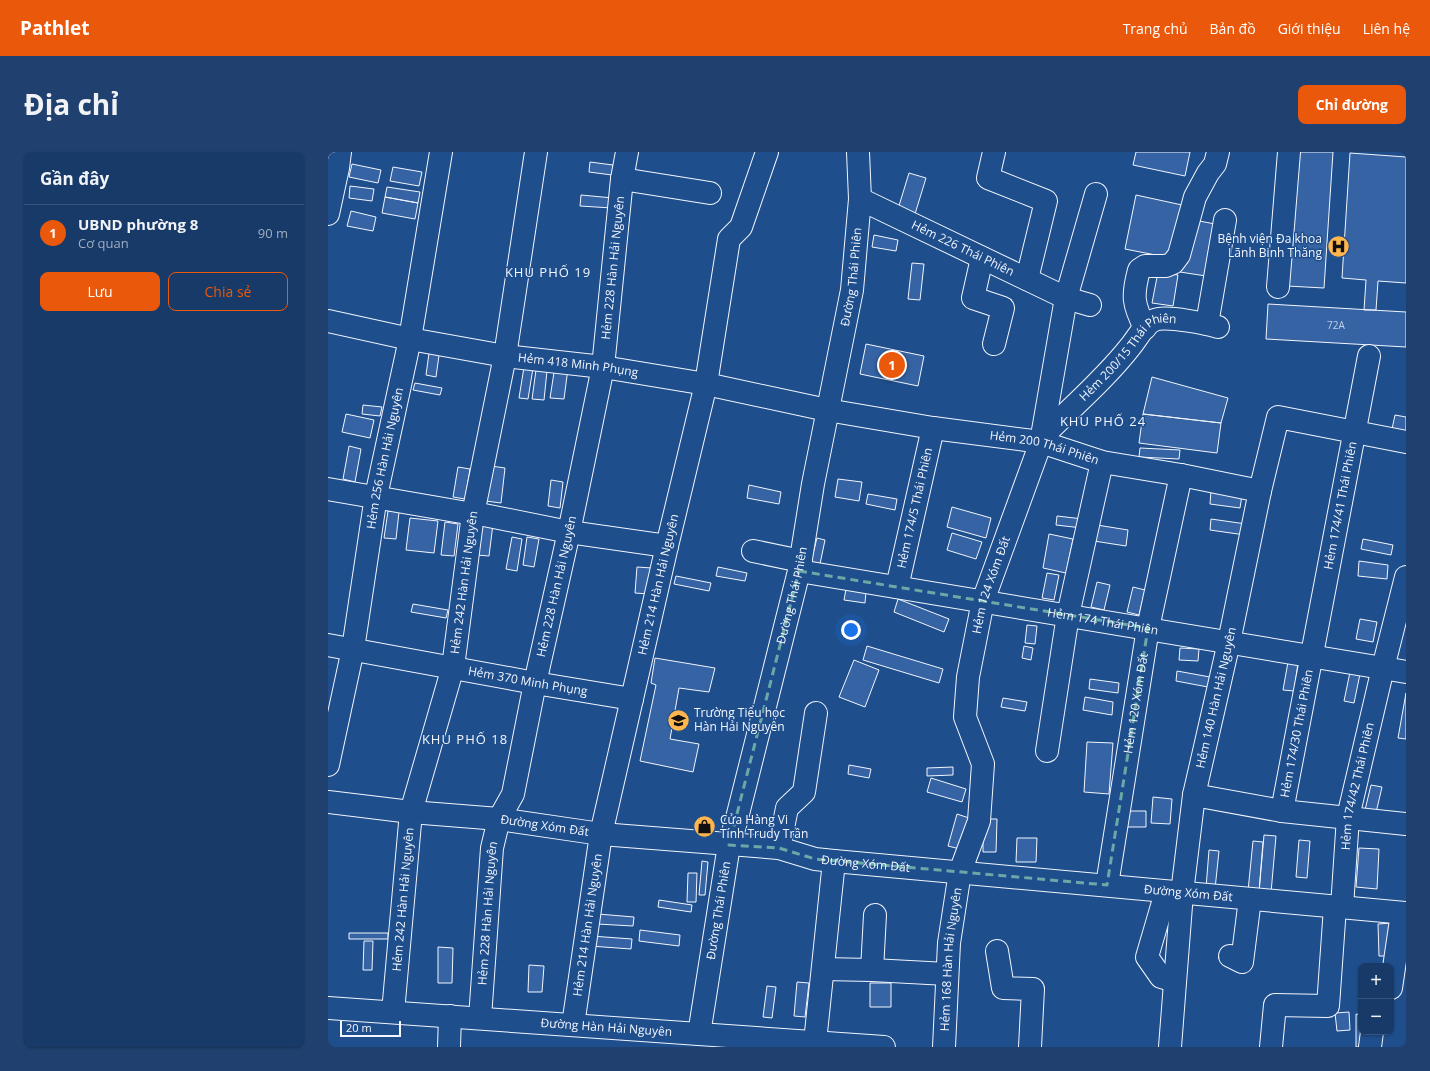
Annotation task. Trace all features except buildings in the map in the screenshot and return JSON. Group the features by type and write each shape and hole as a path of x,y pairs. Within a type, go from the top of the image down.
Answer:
{"street":[{"path":"328,214 340,152"},
{"name":"Hẻm 256 Hàn Hải Nguyên","path":"328,765 352,649 376,496 410,339 441,152"},
{"name":"Hẻm 242 Hàn Hải Nguyên","path":"393,1012 411,812 452,667 474,514 505,356 536,152"},
{"name":"Hẻm 228 Hàn Hải Nguyên","path":"480,1018 492,848 499,819 513,794 535,683 570,532 603,367 622,179 627,152"},
{"name":"Hẻm 214 Hàn Hải Nguyên","path":"573,1025 601,834 666,546 706,384 729,239 741,227 767,152"},
{"name":"Đường Thái Phiên","path":"699,1034 729,845 800,566 813,484 852,290 860,199 858,152"},
{"path":"994,152 988,178 1046,200 1027,280"},
{"path":"1145,328 1139,316 1134,298 1135,283 1139,270 1145,266 1166,266 1173,263 1179,255 1195,197 1208,173 1215,164 1218,152"},
{"path":"1278,286 1289,152"},
{"path":"622,179 710,194"},
{"name":"Hẻm 124 Xóm Đất","path":"960,872 979,820 984,764 965,717 968,677 983,601 1042,440 1066,298 1096,194"},
{"name":"Hẻm 226 Thái Phiên","path":"860,199 1066,298 1090,305"},
{"name":"Hẻm 200/15 Thái Phiên","path":"1042,440 1122,357 1150,322 1157,320 1213,326 1225,220"},
{"path":"982,258 972,298 1003,308 994,344"},
{"name":"Hẻm 418 Minh Phụng","path":"328,321 410,339 505,356 603,367 706,384 827,410"},
{"name":"Hẻm 174/41 Thái Phiên","path":"1312,656 1369,356"},
{"name":"Hẻm 200 Thái Phiên","path":"827,410 933,428 1042,440 1102,462 1181,475 1260,491"},
{"name":"Hẻm 140 Hàn Hải Nguyên","path":"1175,982 1161,977 1147,957 1174,893 1194,795 1229,642 1260,491 1278,417 1355,432"},
{"name":"Hẻm 174/5 Thái Phiên","path":"897,587 933,428"},
{"path":"1355,432 1406,442"},
{"path":"1047,751 1068,615 1102,462"},
{"name":"Hẻm 120 Xóm Đất","path":"1107,885 1148,628 1181,475"},
{"path":"328,489 474,513 570,532 666,546"},
{"name":"Hẻm 174 Thái Phiên","path":"753,551 800,566 897,587 1406,672"},
{"name":"Hẻm 174/42 Thái Phiên","path":"1271,1047 1275,1005 1328,1006 1348,817 1406,577"},
{"name":"Hẻm 370 Minh Phụng","path":"328,645 535,683 632,699"},
{"name":"Hẻm 174/30 Thái Phiên","path":"1282,811 1312,656"},
{"path":"779,848 788,808 804,792 816,713"},
{"path":"1194,795 1282,811 1406,824"},
{"name":"Đường Xóm Đất","path":"328,802 411,812 499,819 601,834 779,848 815,859 834,861 1404,913"},
{"path":"815,1042 834,861"},
{"name":"Hẻm 168 Hàn Hải Nguyên","path":"944,1047 949,944 960,872"},
{"name":"Hẻm 140 Hàn Hải Nguyên","path":"1170,1047 1175,982 1174,893"},
{"path":"1230,956 1242,962 1250,900"},
{"path":"1394,971 1404,913"},
{"path":"872,970 874,915"},
{"path":"998,951 1003,988 1033,989 1030,1047"},
{"path":"823,969 947,974"},
{"name":"Đường Hàn Hải Nguyên","path":"328,1008 573,1025 671,1039 699,1034 884,1047"},
{"path":"449,1047 450,1016"},
{"path":"1370,1047 1372,1035"}],"highlighted area":[{"path":"799,571 1148,628 1107,885 815,859 779,848 729,845"}],"place":[{"name":"Bệnh viện Đa khoa Lãnh Binh Thăng","path":"1338,246"},
{"name":"UBND phường 8","path":"892,365"},
{"name":"Trường Tiểu học Hàn Hải Nguyên","path":"679,720"},
{"name":"Cửa Hàng Vi Tính Trudy Trần","path":"705,827"}],"district":[{"name":"KHU PHỐ 19","path":"548,272"},
{"name":"KHU PHỐ 24","path":"1103,421"},
{"name":"KHU PHỐ 18","path":"465,739"}]}
